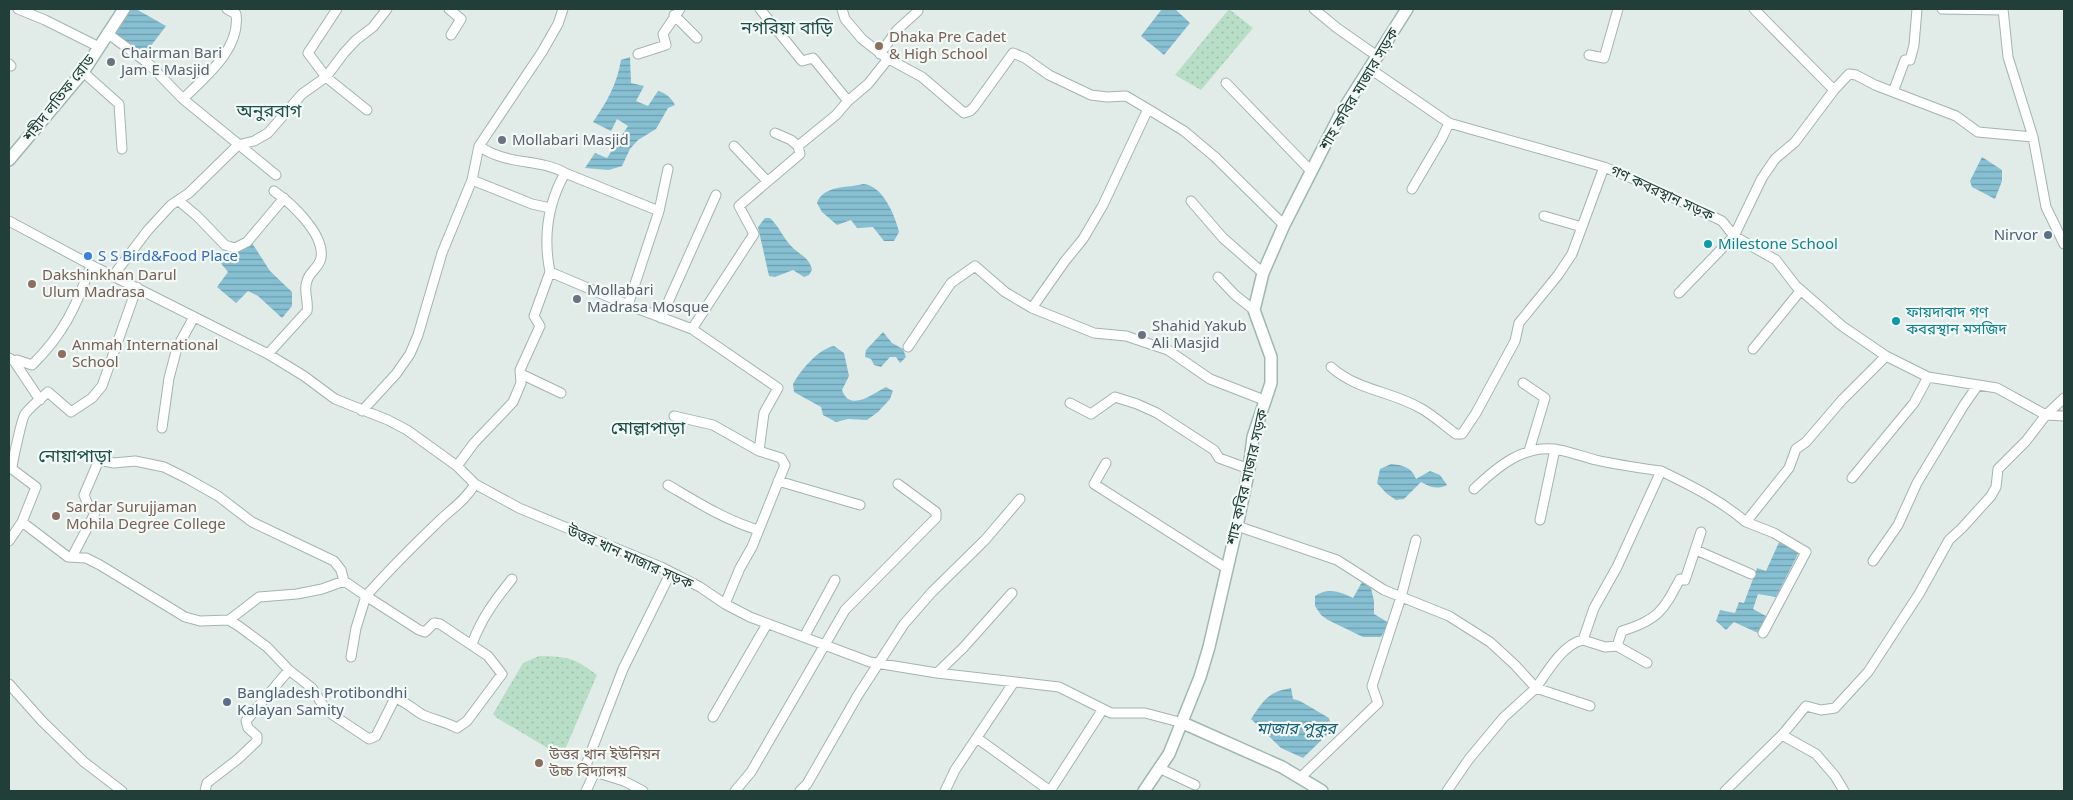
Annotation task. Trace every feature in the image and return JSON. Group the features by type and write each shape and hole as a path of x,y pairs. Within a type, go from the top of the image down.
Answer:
{"main road":[{"name":"শহীদ লতিফ রোড","path":"9,160 83,72 124,9"},
{"name":"শাহ কবির মাজার সড়ক","path":"1144,791 1160,769 1183,723 1209,647 1249,469 1253,437 1270,383 1271,356 1254,310 1263,273 1284,225 1340,115 1407,9"},
{"name":"উত্তর খান মাজার সড়ক","path":"1183,723 1301,777 1314,789"}],"street":[{"path":"18,9 45,20 99,47"},
{"path":"183,99 210,72 222,57 235,35 236,14 227,9"},
{"path":"337,9 308,53 326,77 367,110"},
{"path":"113,276 171,205 178,201 238,145 254,141 268,133 302,94 326,77 344,53 356,40 373,28 387,9"},
{"path":"449,9 461,19 450,35"},
{"path":"362,411 396,374 410,354 418,335 442,253 472,180 479,146 542,52 558,24 563,9"},
{"path":"760,9 802,61 813,58 848,100"},
{"path":"842,9 845,19 862,39 884,56 922,77 964,112 970,111 1013,53 1091,95 1107,97 1126,96 1184,131 1215,157 1284,225"},
{"path":"1314,9 1377,56"},
{"path":"1589,55 1604,58 1618,9"},
{"path":"1754,9 1834,90"},
{"path":"1893,92 1905,60 1910,60 1914,45 1917,9"},
{"path":"1942,9 2003,10 2008,57 2033,137 2046,207 2064,244"},
{"path":"798,146 836,115 848,100 868,84 897,30 918,11"},
{"path":"638,54 666,45 664,34 677,12 697,38"},
{"path":"107,33 148,64 183,99 276,175"},
{"name":"গণ কবরস্থান সড়ক","path":"1369,68 1448,123 1604,167 1639,181 1722,222 1734,236 1776,260 1801,290 1842,326 1886,356 1928,377 1997,388 2046,415 2064,416"},
{"path":"83,72 119,104 122,149"},
{"path":"1679,293 1734,236 1762,178 1775,158 1795,142 1834,90 1849,74 1956,116 1978,132 2033,137"},
{"path":"1226,83 1311,171"},
{"path":"1032,308 1083,239 1103,205 1148,109"},
{"path":"1412,189 1442,138 1448,123"},
{"path":"692,329 754,234 739,206 800,154 798,146 792,140 776,133"},
{"path":"479,146 508,160 556,169 659,212"},
{"path":"734,146 767,181"},
{"path":"1331,367 1357,385 1378,390 1421,408 1456,434 1462,434 1476,413 1515,341 1519,323 1558,275 1572,254 1604,167"},
{"path":"628,305 659,212 668,169"},
{"path":"457,466 474,443 512,402 519,389 520,370 540,326 534,316 550,272 546,253 546,229 550,208 565,173"},
{"path":"472,180 532,204 550,208"},
{"path":"268,354 307,311 309,304 306,291 307,278 318,265 321,258 315,233 284,198 274,191"},
{"path":"661,318 716,195"},
{"path":"178,201 197,216 225,245 236,248 247,242 284,198"},
{"path":"1191,201 1223,238 1263,273"},
{"path":"1544,216 1582,227"},
{"name":"উত্তর খান মাজার সড়ক","path":"9,221 91,266 268,354 304,376 335,399 388,420 407,430 457,466 475,484 519,508 671,572 700,587 724,604 767,624 878,664 937,673 1060,687 1111,713 1145,713 1183,723"},
{"path":"11,360 18,360 32,365 45,352 70,317 91,266"},
{"path":"908,347 951,283 975,266 1005,292 1032,308 1094,333 1126,336 1168,350 1210,378 1264,400"},
{"path":"550,272 628,305 692,329 778,388 764,413 759,451"},
{"path":"1218,277 1235,295 1254,310"},
{"path":"9,541 22,522 36,487 12,469 12,459 18,442 23,416 48,392 71,412 85,403 99,390 108,373 115,347 137,288"},
{"path":"1754,349 1801,290"},
{"path":"162,428 169,378 177,348 194,317"},
{"path":"1746,522 1789,468 1796,450 1806,442 1842,400 1886,356"},
{"path":"11,360 40,400"},
{"path":"521,374 561,393"},
{"path":"1852,478 1914,403 1928,377"},
{"path":"1523,382 1545,398 1528,451"},
{"path":"1873,561 1898,525 1917,483 1978,385"},
{"path":"1070,402 1091,414 1115,396 1137,404 1157,413 1214,450 1219,458 1249,469"},
{"path":"1724,791 1782,735 1806,706 1821,710 1835,708 1868,672 1919,594 1949,540 1991,496 1996,487 1998,469 2026,441 2046,415 2064,398"},
{"path":"674,416 713,425 759,451 784,461 785,465 752,547 740,568 724,604"},
{"path":"1474,489 1492,472 1528,451 1545,448 1596,460 1661,471 1694,487 1726,505 1746,522 1774,533 1806,552 1763,633"},
{"path":"1540,520 1555,449"},
{"path":"72,556 95,513 88,505 84,495 99,460 114,463 135,461 164,468 188,478 218,496 252,522 334,561 344,581 419,630 425,632 434,623 440,624 488,656 502,674 466,722 457,728 445,721 423,714 396,698 376,736 369,739 333,715 324,707 312,688 289,670 267,647 229,620"},
{"path":"1106,463 1094,484 1226,568"},
{"path":"1583,640 1594,608 1617,567 1661,471"},
{"path":"778,481 860,505"},
{"path":"351,657 356,628 366,596 396,562 468,496 475,484"},
{"path":"735,791 751,772 845,610 936,518 936,512 898,484"},
{"path":"668,485 717,514 758,530"},
{"path":"800,791 807,784 838,728 904,624 932,592 985,540 1020,500"},
{"path":"22,522 68,556 86,558 185,617 200,621 229,620 259,598 322,590 344,581"},
{"path":"1237,526 1336,560 1384,590 1448,616 1471,629 1502,653 1536,688 1590,706"},
{"path":"1617,646 1622,630 1655,617 1662,611 1680,580 1685,580 1701,532"},
{"path":"1301,777 1378,703 1372,686 1401,597 1416,540"},
{"path":"1696,550 1751,574"},
{"path":"594,774 586,765 624,669 671,572"},
{"path":"472,644 479,625 489,608 512,578"},
{"path":"804,637 835,580"},
{"path":"937,673 963,648 1012,593"},
{"path":"713,717 767,624"},
{"path":"1447,791 1469,759 1504,717 1536,688 1554,662 1578,641 1583,640 1605,647 1617,646 1647,663"},
{"path":"204,790 207,783 238,760 257,741 257,736 248,728 246,721 289,670"},
{"path":"945,791 955,770 1014,682"},
{"path":"9,684 42,721 84,762 122,791"},
{"path":"977,738 1050,791 1103,709"},
{"path":"1782,735 1816,754 1835,776 1844,791"},
{"path":"1160,769 1195,785"},
{"path":"586,791 594,774 598,772 624,781 643,791"}],"green space":[{"path":"1229,9 1253,28 1201,90 1175,75"},
{"path":"539,656 570,659 597,675 564,752 551,750 493,714 523,663"}],"water":[{"path":"129,9 136,9 166,26 144,55 112,33"},
{"path":"1162,9 1175,9 1190,23 1164,55 1141,36"},
{"path":"630,57 631,83 644,86 636,101 648,106 658,91 668,96 675,105 668,108 656,129 638,140 630,149 622,166 609,170 585,168 595,153 607,158 628,126 617,119 611,131 593,122 611,92 621,60"},
{"path":"1982,157 2002,170 2002,181 1995,199 1972,187 1970,181"},
{"path":"863,184 876,190 887,202 899,232 894,241 884,241 873,227 857,228 851,220 837,225 822,212 817,203 820,197 830,190"},
{"path":"765,218 770,218 773,221 795,250 809,262 812,270 809,275 804,277 793,270 775,277 769,276 758,227"},
{"path":"252,243 270,271 292,292 292,306 282,318 258,296 248,291 236,303 217,287 228,272 219,261 227,255 231,248"},
{"path":"883,332 892,343 903,349 906,357 900,363 896,357 890,357 881,367 874,365 871,359 865,357 866,350"},
{"path":"834,346 844,353 849,376 842,390 846,397 856,401 869,397 886,387 893,391 890,399 878,412 867,420 848,419 836,422 823,415 821,407 794,392 793,384 805,367 822,351"},
{"path":"1391,464 1406,467 1416,479 1430,471 1440,475 1447,485 1434,487 1421,482 1404,499 1396,500 1377,483 1380,469"},
{"path":"1780,540 1799,552 1776,597 1758,594 1753,609 1766,616 1758,633 1734,622 1726,630 1716,621 1720,610 1735,613 1739,602 1744,603 1757,568 1766,571"},
{"path":"1362,582 1371,588 1374,614 1389,623 1381,637 1363,637 1328,620 1321,615 1315,606 1315,596 1329,591 1339,592 1353,598"},
{"name":"মাজার পুকুর","path":"1291,688 1293,699 1329,718 1332,730 1303,758 1281,748 1251,719 1267,698 1277,692"}],"place":[{"name":"Dhaka Pre Cadet & High School","path":"879,46"},
{"name":"Chairman Bari Jam E Masjid","path":"111,62"},
{"name":"Mollabari Masjid","path":"502,140"},
{"name":"Nirvor","path":"2048,235"},
{"name":"Milestone School","path":"1708,244"},
{"name":"S S Bird&Food Place","path":"88,256"},
{"name":"Dakshinkhan Darul Ulum Madrasa","path":"32,284"},
{"name":"Mollabari Madrasa Mosque","path":"577,299"},
{"name":"ফায়দাবাদ গণ কবরস্থান মসজিদ","path":"1896,321"},
{"name":"Shahid Yakub Ali Masjid","path":"1142,335"},
{"name":"Anmah International School","path":"62,354"},
{"name":"Sardar Surujjaman Mohila Degree College","path":"56,516"},
{"name":"Bangladesh Protibondhi Kalayan Samity","path":"227,702"},
{"name":"উত্তর খান ইউনিয়ন উচ্চ বিদ্যালয়","path":"539,763"}],"district":[{"name":"নগরিয়া বাড়ি","path":"787,28"},
{"name":"অনুরবাগ","path":"269,111"},
{"name":"মোল্লাপাড়া","path":"648,428"},
{"name":"নোয়াপাড়া","path":"75,456"}]}
